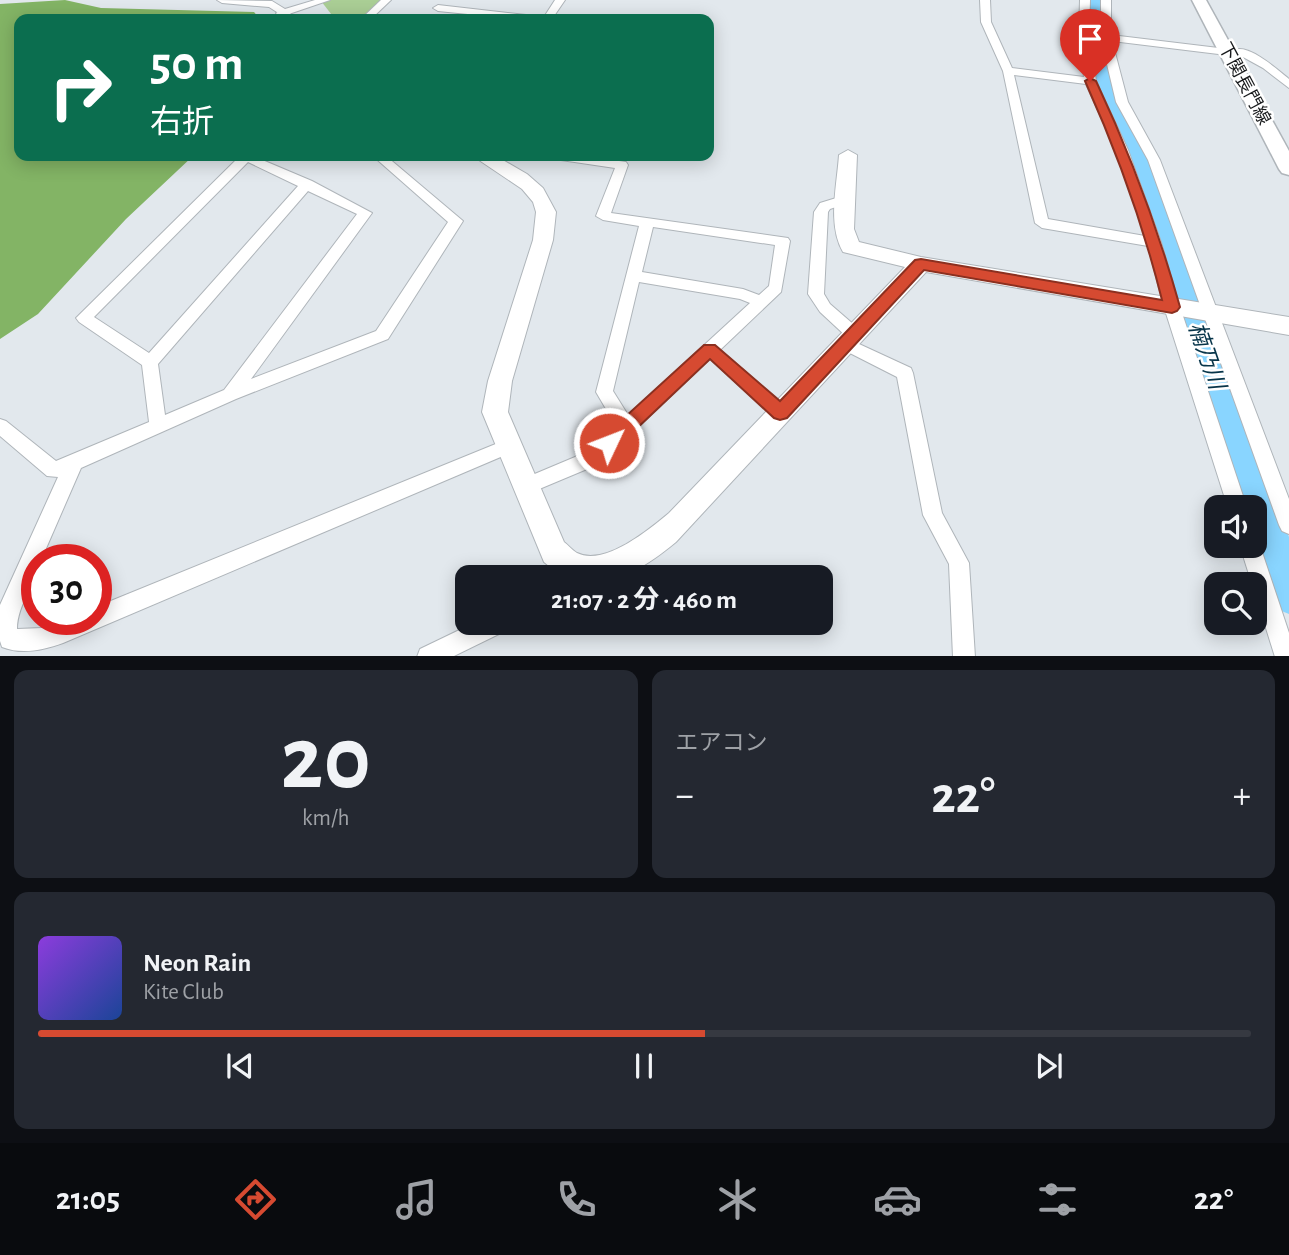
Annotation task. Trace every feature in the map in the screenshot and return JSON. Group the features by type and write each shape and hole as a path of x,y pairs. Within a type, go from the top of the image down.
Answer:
{"main road":[{"name":"下関長門線","path":"1199,0 1236,52 1289,138"},
{"name":"下関長門線","path":"1212,0 1289,169"}],"street":[{"path":"222,0 272,4 283,14"},
{"path":"290,14 325,0"},
{"path":"371,14 386,0"},
{"path":"985,0 986,22 1008,71 1042,223 1154,242"},
{"path":"1085,0 1084,34 1090,81 1122,150 1154,242 1234,495"},
{"path":"1106,0 1106,38 1122,102 1154,160 1208,313 1289,525"},
{"path":"441,4 481,14"},
{"path":"1084,34 1236,52 1267,66 1289,85"},
{"path":"1008,71 1090,81"},
{"path":"848,155 844,229 850,247 921,264 1289,326"},
{"path":"159,426 150,362 84,318 241,161"},
{"path":"229,395 365,213 257,161"},
{"path":"0,426 54,470 229,395 382,335 456,221 385,161"},
{"path":"492,161 529,185 541,199 547,215 543,240 500,381 495,412 554,552 564,565"},
{"path":"526,487 593,458 776,288 783,241 603,216 622,165 595,161"},
{"path":"150,362 307,184"},
{"path":"846,200 825,206 821,212 816,293 850,339 905,373 933,514 959,563 964,656"},
{"path":"626,427 604,392 647,222"},
{"path":"609,565 650,545 679,522 921,264"},
{"path":"633,276 743,294 762,302"},
{"path":"710,349 780,412"},
{"path":"112,611 509,446"},
{"path":"38,544 74,462"},
{"path":"1254,558 1286,656"},
{"path":"21,582 9,609 6,626 10,639 26,643 55,635"},
{"path":"438,654 474,635"}],"green space":[{"path":"65,0 101,8 256,14 14,14 14,161 188,161 126,219 38,314 0,339 0,4"},
{"path":"386,0 371,14 331,14 321,1"}],"waterway":[{"name":"楠乃川","path":"1095,0 1099,57 1106,89 1130,140 1289,593"}],"route":[{"path":"609,443 710,349 780,412 921,264 1172,307 1154,242 1122,150 1090,81"}]}
